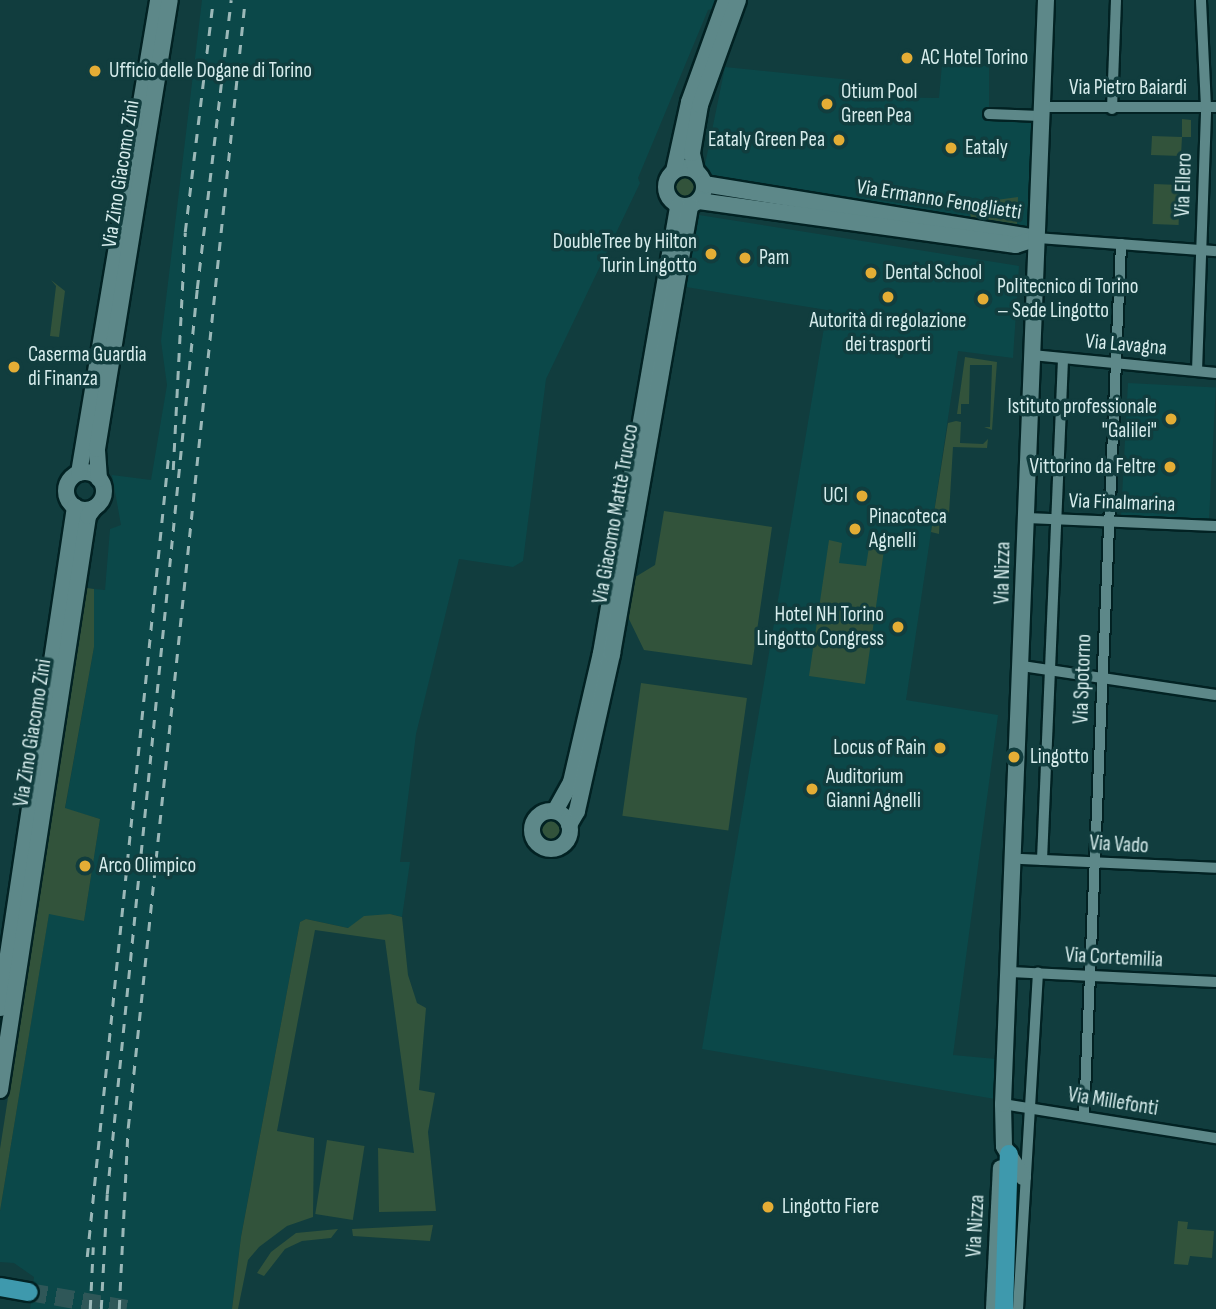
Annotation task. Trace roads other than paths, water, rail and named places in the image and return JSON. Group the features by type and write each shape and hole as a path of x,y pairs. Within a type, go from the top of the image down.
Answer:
{"main road":[{"path":"1004,1309 1007,1150"},
{"path":"0,1287 28,1297 0,1297"}],"street":[{"name":"Via Zino Giacomo Zini","path":"79,473 158,0"},
{"name":"Via Zino Giacomo Zini","path":"99,478 97,449 170,0"},
{"path":"726,0 689,102 674,171 666,190 689,204 700,178 692,153 700,105 738,0"},
{"name":"Via Nizza","path":"993,1309 1007,1150 1003,1104 1046,0"},
{"path":"1112,109 1116,0"},
{"name":"Via Ellero","path":"1197,372 1200,250 1211,107 1201,0"},
{"name":"Via Pietro Baiardi","path":"989,114 1211,107"},
{"name":"Via Ermanno Fenoglietti","path":"674,171 700,178 1017,231 1037,238"},
{"name":"Via Ermanno Fenoglietti","path":"689,204 1016,244 1037,238"},
{"name":"Via Giacomo Mattè Trucco","path":"555,811 571,782 601,653 689,204"},
{"name":"Via Giacomo Mattè Trucco","path":"569,825 577,811 612,654 689,204"},
{"path":"1037,238 1216,251"},
{"name":"Via Spotorno","path":"1084,1116 1121,244"},
{"name":"Via Lavagna","path":"1032,355 1216,373"},
{"path":"1042,860 1063,359"},
{"path":"79,473 99,478 104,494 94,508 75,507 66,489 79,473"},
{"name":"Via Zino Giacomo Zini","path":"0,1007 75,507"},
{"name":"Via Zino Giacomo Zini","path":"0,1090 88,516 94,508"},
{"name":"Via Finalmarina","path":"1026,517 1216,526"},
{"path":"1022,666 1216,695"},
{"path":"555,811 569,825 561,846 548,849 536,842 531,831 534,819 555,811"},
{"name":"Via Vado","path":"1020,859 1216,868"},
{"name":"Via Cortemilia","path":"1010,972 1216,982"},
{"path":"1018,1309 1023,1177 1038,973"},
{"name":"Via Millefonti","path":"1003,1104 1216,1138"},
{"name":"Via Nizza","path":"1007,1150 1023,1177"}],"tunnel":[{"path":"29,1292 127,1309"}],"railway":[{"path":"173,470 185,232 213,0"},
{"path":"101,1309 107,1194 197,289 231,0"},
{"path":"119,1309 128,1128 245,0"},
{"path":"87,1257 168,459"},
{"path":"90,1309 93,1247"}],"place":[{"name":"AC Hotel Torino","path":"907,58"},
{"name":"Ufficio delle Dogane di Torino","path":"95,71"},
{"name":"Otium Pool Green Pea","path":"827,104"},
{"name":"Eataly Green Pea","path":"839,140"},
{"name":"Eataly","path":"951,148"},
{"name":"DoubleTree by Hilton Turin Lingotto","path":"711,254"},
{"name":"Pam","path":"745,258"},
{"name":"Dental School","path":"871,273"},
{"name":"Autorità di regolazione dei trasporti","path":"888,297"},
{"name":"Politecnico di Torino – Sede Lingotto","path":"983,299"},
{"name":"Caserma Guardia di Finanza","path":"14,367"},
{"name":"Istituto professionale \"Galilei\"","path":"1171,419"},
{"name":"Vittorino da Feltre","path":"1170,467"},
{"name":"UCI","path":"862,496"},
{"name":"Pinacoteca Agnelli","path":"855,529"},
{"name":"Hotel NH Torino Lingotto Congress","path":"898,627"},
{"name":"Locus of Rain","path":"940,748"},
{"name":"Lingotto","path":"1014,757"},
{"name":"Auditorium Gianni Agnelli","path":"812,789"},
{"name":"Arco Olimpico","path":"85,866"},
{"name":"Lingotto Fiere","path":"768,1207"}]}
